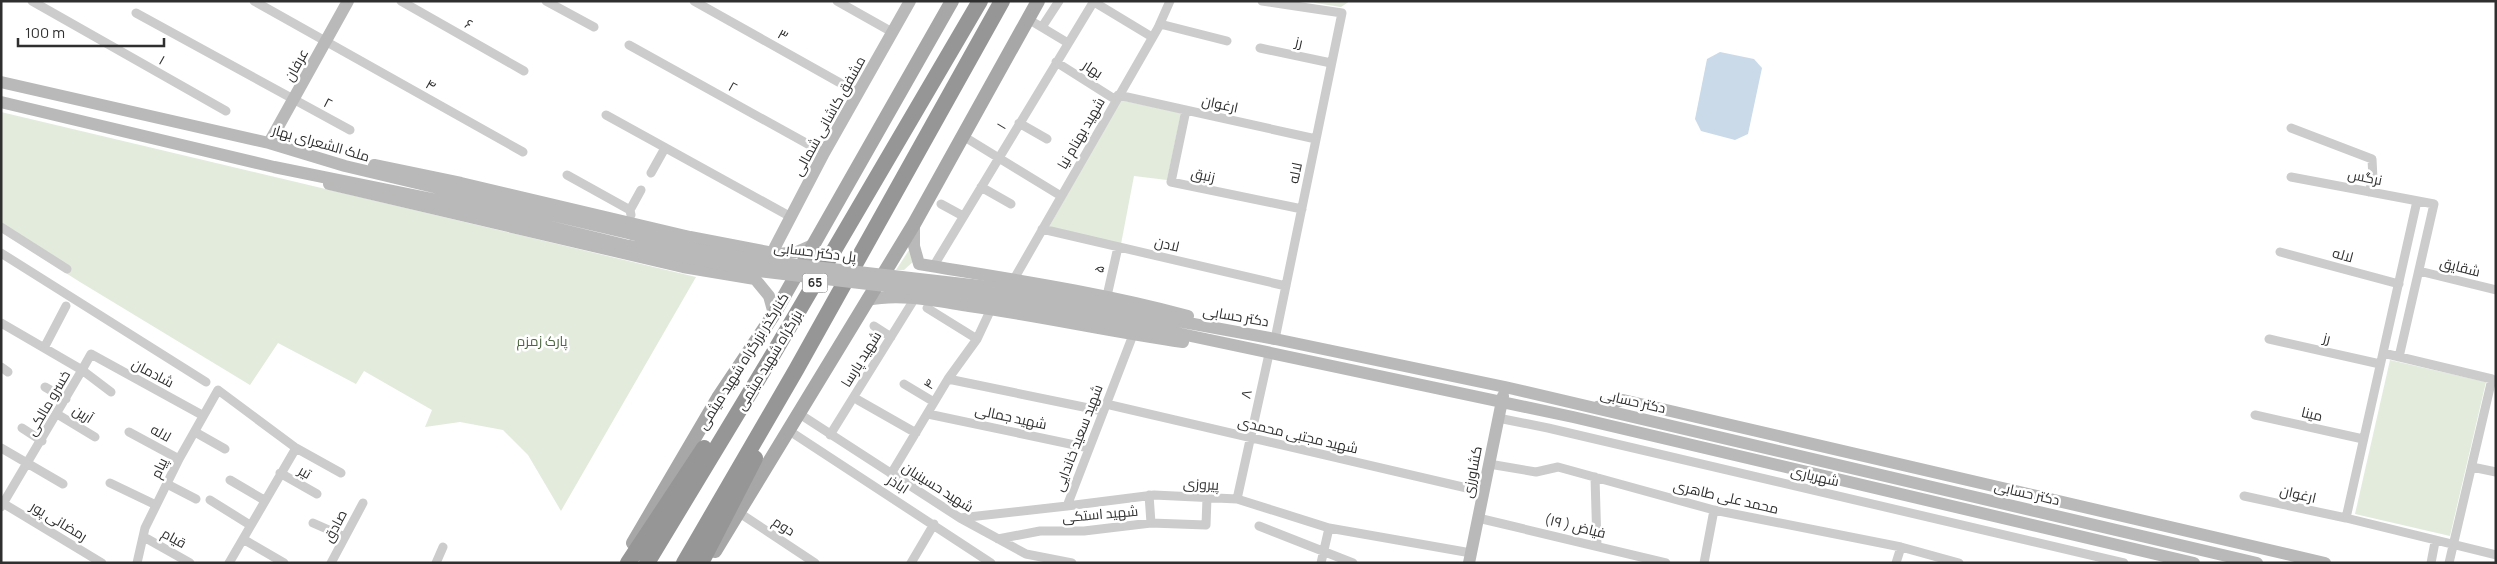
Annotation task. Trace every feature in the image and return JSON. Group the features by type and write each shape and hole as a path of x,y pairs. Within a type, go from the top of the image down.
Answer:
{"highway":[{"name":"بزرگراه شهید میثمی","path":"646,563 772,356 980,1"},
{"name":"بزرگراه شهید میثمی","path":"684,563 796,370 1002,1"},
{"path":"628,563 732,406 772,356"},
{"path":"701,563 744,484 796,370"}],"main road":[{"name":"عرفان","path":"269,144 348,1"},
{"name":"مشفق کاشانی شمالی","path":"754,279 764,270 771,249 791,218 824,153 910,1"},
{"name":"کنارگذر بزرگراه شهید میثمی","path":"621,563 718,398 774,314 952,1"},
{"path":"708,563 914,224 1038,1"},
{"name":"ملک الشعرای بهار","path":"1,82 269,144 345,166 631,234"},
{"name":"ملک الشعرای بهار","path":"1,102 274,167 456,204 631,234"},
{"path":"274,167 347,190 684,267 754,279 769,296 774,314"},
{"path":"914,224 914,246 919,264"},
{"path":"631,234 690,238 771,249 779,254 797,252 815,244"},
{"name":"پل دکتر حسابی","path":"631,234 758,271 994,299"},
{"path":"912,298 903,285 904,278 912,267 919,264 1107,296 1275,339"},
{"path":"867,300 880,297 994,299 1133,335 1270,354"},
{"name":"دکتر حسابی","path":"994,299 1275,339 1505,387 2257,563"},
{"name":"دکتر حسابی","path":"994,299 1153,328 1573,417 2194,563"},
{"name":"کشاورزی","path":"1470,558 1505,387"},
{"path":"1596,408 1623,400 2325,563"}],"street":[{"name":"۱","path":"32,1 226,111"},
{"path":"254,1 326,42"},
{"name":"۶","path":"401,1 524,71"},
{"path":"546,1 594,26"},
{"name":"۳","path":"694,1 858,93"},
{"path":"837,1 892,32"},
{"path":"1042,27 1059,1"},
{"name":"۱","path":"933,266 1094,1"},
{"path":"1094,1 1152,38"},
{"name":"شهید بهنام نیا","path":"1014,279 1160,24 1170,1"},
{"name":"لاله","path":"1262,1 1342,13 1275,339"},
{"name":"۱","path":"136,14 293,101"},
{"path":"1028,19 1068,43"},
{"path":"1160,24 1227,40"},
{"name":"۴","path":"326,42 523,152"},
{"name":"۲","path":"629,45 824,153"},
{"name":"رز","path":"1260,48 1331,64"},
{"name":"بهار","path":"1056,62 1117,98"},
{"name":"ارغوان","path":"1117,98 1186,110 1316,139"},
{"name":"۲","path":"293,101 350,130"},
{"name":"زنبق","path":"1186,110 1171,182 1302,209"},
{"path":"606,115 791,218"},
{"path":"1019,124 1047,139"},
{"path":"2291,128 2372,159 2373,174 2369,192"},
{"path":"963,136 1061,196"},
{"path":"651,173 665,148"},
{"path":"567,174 630,210"},
{"name":"نرگس","path":"2291,177 2434,204 2419,271"},
{"path":"981,187 1011,204"},
{"path":"631,234 630,210 641,190"},
{"path":"2346,518 2417,201"},
{"path":"941,204 963,216"},
{"path":"1,227 67,269"},
{"name":"لادن","path":"1042,229 1286,286"},
{"name":"۵","path":"1107,296 1118,247"},
{"name":"لاله","path":"2280,252 2399,284"},
{"path":"1,253 206,382"},
{"path":"2399,356 2419,271"},
{"name":"شقایق","path":"2419,271 2496,290"},
{"name":"شهید پارسا","path":"830,435 891,337 912,298"},
{"name":"۴","path":"891,474 948,379 977,339 994,299"},
{"path":"44,348 66,306"},
{"path":"927,308 977,339"},
{"path":"874,326 891,337"},
{"name":"خسرو مالکی","path":"2,504 42,441 82,370 3,327"},
{"name":"شهید سعید خاندایی","path":"960,518 1067,506 1133,335"},
{"name":"رز","path":"2269,339 2380,364"},
{"path":"2383,353 2494,379 2449,563"},
{"name":"شادمان","path":"82,370 91,354 202,415"},
{"name":"۸","path":"1237,499 1270,354"},
{"path":"82,370 111,392"},
{"name":"شهید مجتبی محمدی","path":"948,379 1250,438 1484,492"},
{"path":"904,384 934,402"},
{"path":"46,387 66,399"},
{"name":"پیام","path":"137,563 145,528 202,415 218,390 296,448"},
{"path":"858,400 916,433"},
{"name":"شهید حسینیان","path":"798,413 960,518 998,539 1026,554 1072,563"},
{"name":"آرین","path":"57,414 95,437"},
{"name":"شهید جمالی","path":"928,414 1089,448"},
{"name":"مینا","path":"2255,415 2363,440"},
{"name":"شهریاری","path":"1498,418 1548,428 2124,563"},
{"path":"22,428 42,441"},
{"name":"اباذر","path":"788,430 991,563"},
{"name":"لاله","path":"129,432 179,459"},
{"path":"195,432 224,449"},
{"path":"1,448 63,484"},
{"path":"229,563 296,448 341,474"},
{"name":"محمد علی طاهری","path":"1489,464 1536,472 1558,467 1714,510 1901,547 1959,563"},
{"path":"2472,467 2496,472"},
{"name":"تیر","path":"280,473 317,494"},
{"path":"1595,477 1597,545"},
{"path":"230,480 264,500"},
{"path":"110,483 156,505"},
{"path":"167,484 196,499"},
{"path":"1149,495 1151,523"},
{"name":"پیروزی","path":"1067,506 1149,495 1237,499 1329,528 1470,558"},
{"name":"ارغوان","path":"2244,496 2346,518 2435,542 2496,555"},
{"name":"شهید استکی","path":"998,539 1040,531 1084,531 1151,523 1206,524 1207,498"},
{"path":"210,500 250,525"},
{"name":"صادق","path":"331,563 363,503"},
{"name":"رمضانی پور","path":"2,504 102,563"},
{"path":"1704,563 1714,510"},
{"name":"دوم","path":"738,512 815,563"},
{"name":"فیاض ( ۱۹)","path":"1478,518 1597,545 1624,558 1666,563"},
{"path":"313,523 345,537"},
{"path":"912,563 934,524"},
{"path":"1259,526 1353,563"},
{"path":"1321,563 1329,528"},
{"name":"قیام","path":"144,537 190,563"},
{"path":"243,539 284,563"},
{"path":"2430,563 2435,542"},
{"path":"436,563 443,546"},
{"path":"1896,563 1901,547"}],"green space":[{"path":"1303,1 1350,1 1341,7"},
{"path":"1120,100 1181,113 1167,180 1134,176 1121,244 1049,227"},
{"name":"پارک زمزم","path":"1,112 696,277 561,511 528,455 503,430 460,422 425,427 432,410 364,371 356,384 278,343 250,385 1,232"},
{"path":"911,247 915,260 904,270 896,270"},
{"path":"2390,360 2486,382 2450,536 2355,514"}],"water":[{"path":"1720,52 1754,59 1762,68 1748,134 1735,140 1701,131 1695,119 1707,59"}]}
